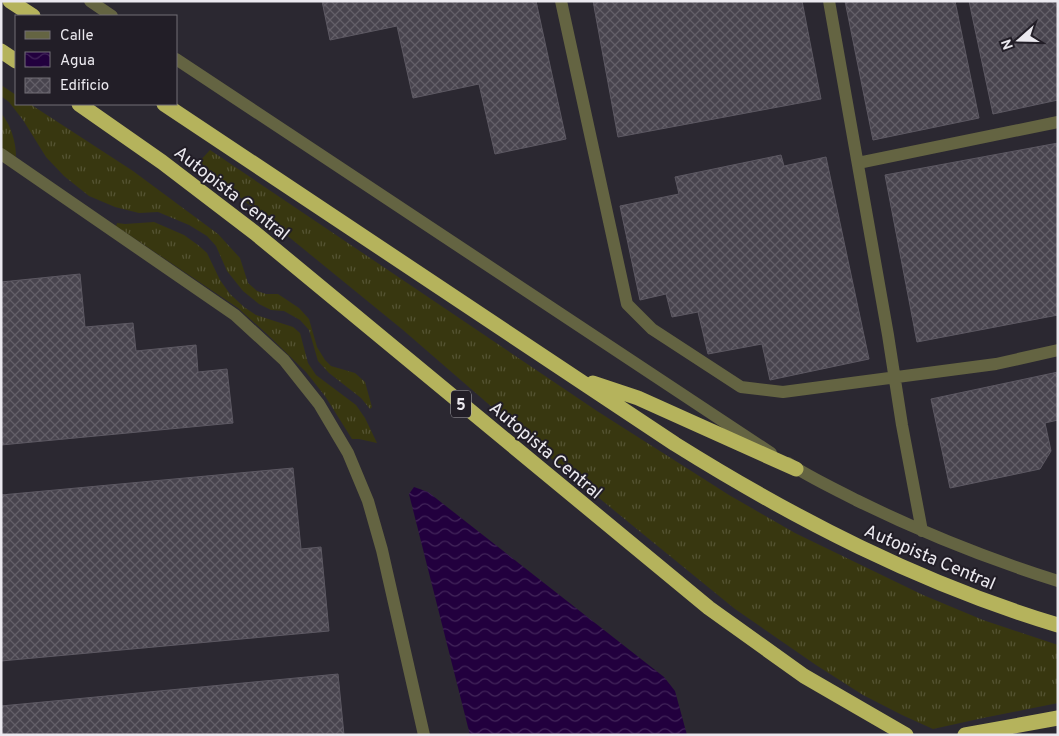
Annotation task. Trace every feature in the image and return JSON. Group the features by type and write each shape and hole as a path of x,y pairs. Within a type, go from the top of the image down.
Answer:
{"highway":[{"path":"10,1 31,15"},
{"path":"1,51 15,60"},
{"name":"Autopista Central","path":"80,105 162,162 255,233 709,608 804,676 906,735"},
{"name":"Autopista Central","path":"166,105 675,444 727,476 835,536 932,581 981,600 1058,625"},
{"path":"580,379 638,398 796,468"},
{"path":"965,735 1058,718"}],"street":[{"path":"90,1 111,15"},
{"path":"561,1 627,304 652,329 741,387 783,392 996,364 1058,350"},
{"path":"830,1 922,531"},
{"path":"178,60 796,468 876,510 922,531 1011,566 1058,582"},
{"path":"858,163 1058,122"},
{"path":"1,154 235,315 284,360 319,404 348,453 371,509 424,735"}],"green space":[{"path":"1,85 15,94 15,105 32,105 133,171 218,234 240,258 248,283 257,291 266,294 278,294 299,308 309,319 317,347 325,360 331,366 355,373 365,382 372,407 370,409 361,398 329,373 318,361 309,330 300,320 284,311 271,310 259,304 243,291 227,271 216,246 207,236 189,225 158,212 139,213 115,207 89,196 64,176 46,157 23,120 9,102 1,96"},
{"path":"1,113 8,123 12,134 16,157 1,147"},
{"path":"210,150 597,411 729,495 795,533 923,595 983,620 1058,645 1058,703 933,729 863,695 816,665 735,609 554,461 403,330 198,163"},
{"path":"154,222 184,235 207,253 220,280 230,294 244,307 256,315 293,327 300,333 308,363 316,375 356,405 365,418 377,443 352,439 325,396 306,372 238,308 116,226 117,223"}],"water":[{"path":"414,487 428,492 664,677 675,691 687,735 470,735 409,494"}],"building":[{"path":"322,1 536,1 566,139 495,154 479,84 413,98 397,26 330,40"},
{"path":"593,1 802,1 821,99 618,137"},
{"path":"845,1 955,1 979,118 873,140"},
{"path":"969,1 1058,1 1058,100 993,114"},
{"path":"1058,143 1058,315 917,342 885,175"},
{"path":"781,155 784,166 826,157 869,359 770,380 762,344 708,354 698,312 672,317 666,294 640,300 620,206 679,194 675,177"},
{"path":"80,274 85,327 133,323 136,351 196,345 198,372 227,369 233,423 1,445 1,282"},
{"path":"1058,372 1058,420 1045,423 1051,451 1040,469 950,488 931,399"},
{"path":"293,468 301,549 321,547 329,631 1,661 1,495"},
{"path":"338,674 344,735 1,735 1,706"}]}
